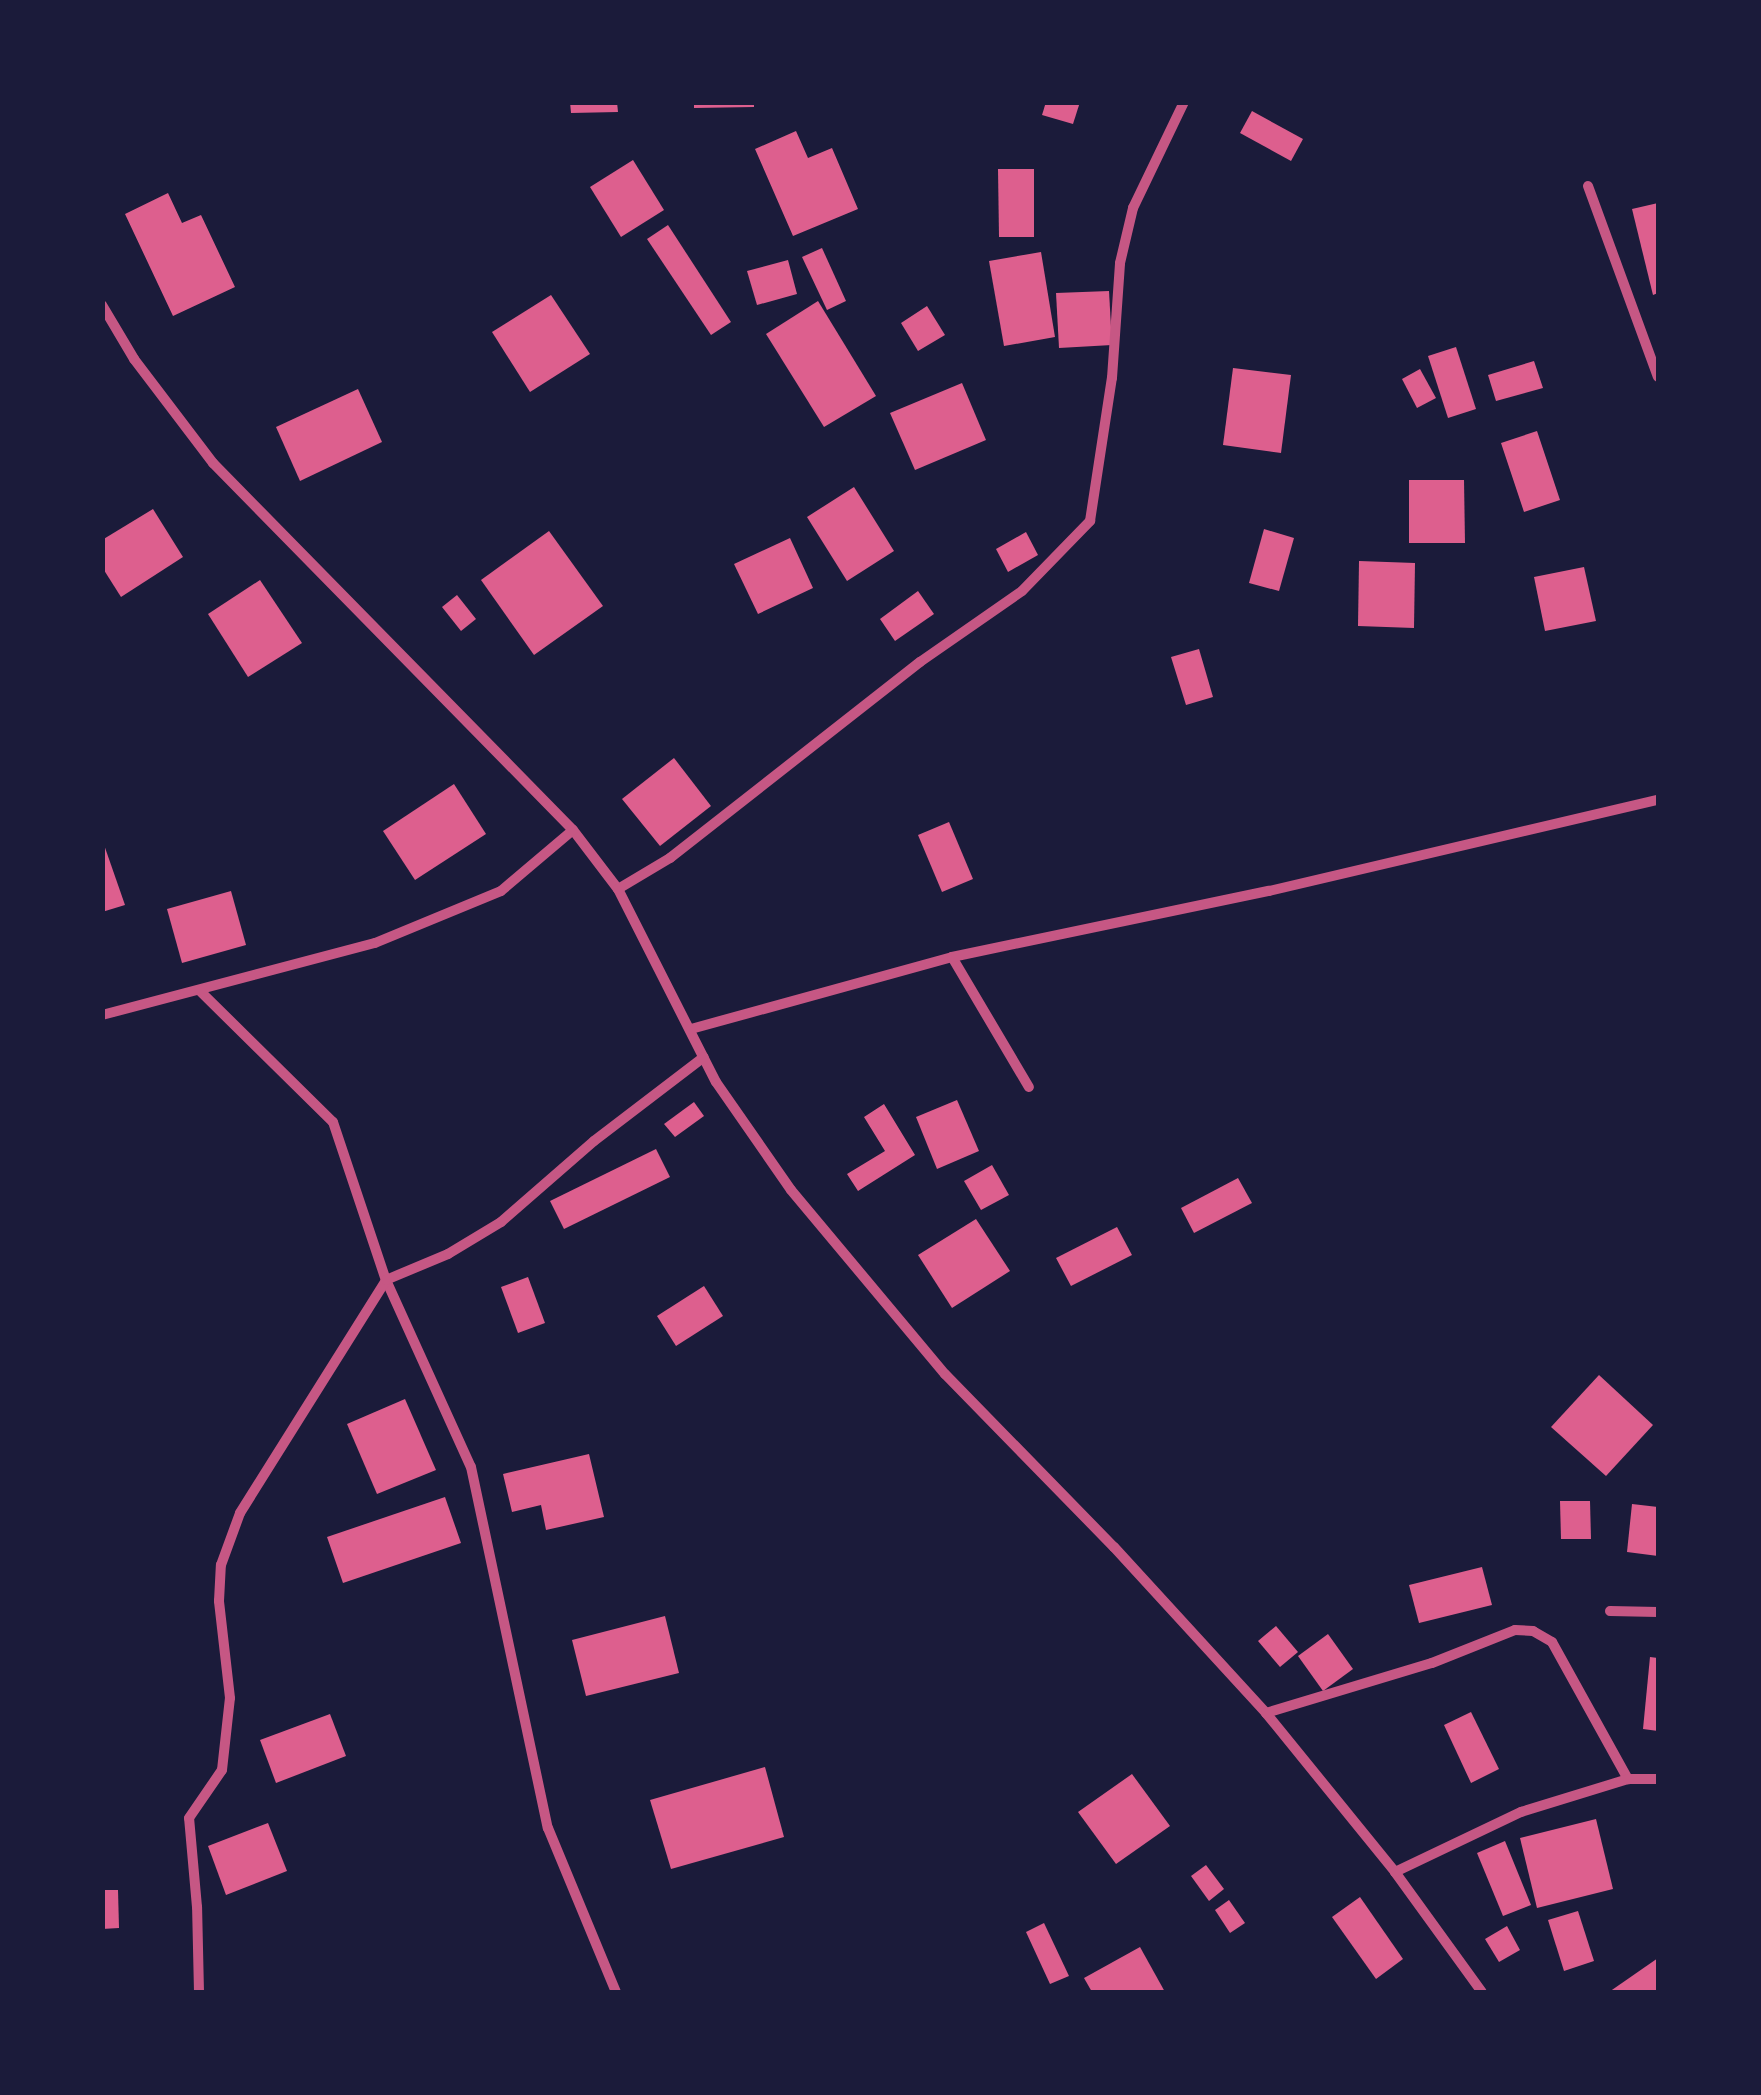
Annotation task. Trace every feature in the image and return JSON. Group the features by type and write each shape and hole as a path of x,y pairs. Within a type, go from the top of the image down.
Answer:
{"street":[{"path":"618,889 670,858 920,662 1022,591 1090,521 1112,378 1120,263 1132,208 1184,102"},
{"path":"1588,186 1658,377"},
{"path":"102,305 134,359 213,463 573,830 618,889 704,1057 791,1190 944,1374 1114,1547 1266,1713 1395,1872 1482,1992"},
{"path":"692,1029 952,957 1268,891 1658,800"},
{"path":"102,1015 375,943 501,891 573,830"},
{"path":"952,957 1029,1087"},
{"path":"199,990 333,1122 386,1280 471,1468 548,1828 616,1992"},
{"path":"199,1992 198,1907 189,1818 222,1770 230,1698 219,1601 220,1564 240,1513 386,1280 448,1254 501,1222 594,1141 704,1057"},
{"path":"1610,1611 1658,1612"},
{"path":"1266,1713 1432,1663 1514,1630 1533,1631 1552,1642 1628,1779"},
{"path":"1395,1872 1520,1812 1628,1779 1658,1779"}],"building":[{"path":"570,102 617,102 618,112 571,113"},
{"path":"694,102 754,102 754,107 694,108"},
{"path":"1046,102 1080,102 1073,124 1042,115"},
{"path":"1252,111 1303,139 1291,161 1240,133"},
{"path":"796,131 808,158 832,148 858,209 793,236 755,149"},
{"path":"633,160 664,210 621,237 590,187"},
{"path":"998,169 1034,169 1034,237 999,237"},
{"path":"168,193 182,223 201,215 235,287 173,316 125,214"},
{"path":"1658,203 1658,293 1653,295 1632,209"},
{"path":"668,225 731,322 711,335 647,239"},
{"path":"822,248 846,301 827,310 802,257"},
{"path":"1041,252 1055,337 1004,346 989,261"},
{"path":"788,260 797,294 757,305 747,271"},
{"path":"1109,291 1112,345 1059,348 1056,293"},
{"path":"551,295 590,354 530,392 492,332"},
{"path":"818,301 876,396 824,427 766,334"},
{"path":"927,306 945,335 918,351 901,323"},
{"path":"1456,347 1476,409 1448,418 1428,356"},
{"path":"1534,361 1543,388 1496,401 1488,375"},
{"path":"1233,368 1291,375 1281,453 1223,445"},
{"path":"1420,369 1436,398 1417,408 1402,379"},
{"path":"962,383 986,440 915,470 890,413"},
{"path":"358,389 382,442 300,481 276,427"},
{"path":"1537,431 1560,500 1524,512 1501,443"},
{"path":"1409,480 1464,480 1465,543 1409,543"},
{"path":"854,487 894,551 847,581 807,517"},
{"path":"153,509 183,557 121,597 102,567 102,540"},
{"path":"1264,529 1294,538 1279,591 1249,583"},
{"path":"549,531 603,606 534,655 481,580"},
{"path":"1026,532 1038,555 1008,572 996,549"},
{"path":"790,538 813,588 758,614 734,564"},
{"path":"1359,561 1415,563 1414,628 1358,626"},
{"path":"1584,567 1596,621 1545,631 1534,577"},
{"path":"260,580 302,643 248,677 208,614"},
{"path":"918,591 934,614 895,641 880,619"},
{"path":"457,595 476,619 461,631 442,607"},
{"path":"1199,649 1213,697 1186,705 1171,657"},
{"path":"674,758 711,806 660,846 622,799"},
{"path":"454,784 486,834 415,880 383,831"},
{"path":"949,822 973,879 942,892 918,835"},
{"path":"102,839 125,905 102,912"},
{"path":"231,891 246,945 182,963 167,909"},
{"path":"957,1100 979,1151 937,1169 916,1117"},
{"path":"694,1102 704,1116 675,1137 664,1124"},
{"path":"884,1104 915,1155 858,1191 847,1174 885,1151 864,1117"},
{"path":"656,1149 670,1177 564,1229 550,1201"},
{"path":"992,1165 1009,1195 981,1210 964,1181"},
{"path":"1238,1178 1252,1203 1194,1233 1181,1208"},
{"path":"976,1219 1010,1271 952,1308 918,1255"},
{"path":"1117,1227 1132,1255 1071,1286 1056,1258"},
{"path":"528,1277 545,1323 518,1333 501,1287"},
{"path":"704,1286 723,1316 676,1346 657,1316"},
{"path":"1599,1375 1653,1425 1606,1476 1551,1427"},
{"path":"405,1399 436,1470 377,1494 347,1424"},
{"path":"589,1454 604,1517 546,1530 541,1505 512,1512 503,1474"},
{"path":"445,1497 461,1543 343,1583 327,1537"},
{"path":"1560,1501 1590,1501 1591,1539 1561,1539"},
{"path":"1632,1504 1658,1507 1658,1556 1627,1552"},
{"path":"1482,1567 1492,1605 1419,1623 1409,1585"},
{"path":"665,1616 679,1673 586,1696 572,1640"},
{"path":"1276,1626 1298,1652 1280,1667 1258,1641"},
{"path":"1328,1634 1353,1669 1323,1691 1298,1656"},
{"path":"1650,1657 1658,1658 1658,1731 1643,1729"},
{"path":"1471,1712 1499,1769 1471,1783 1444,1725"},
{"path":"330,1714 346,1756 276,1783 260,1740"},
{"path":"765,1767 784,1837 671,1869 650,1800"},
{"path":"1132,1774 1170,1826 1116,1864 1078,1812"},
{"path":"1596,1819 1613,1889 1537,1908 1520,1838"},
{"path":"268,1823 287,1871 226,1895 208,1846"},
{"path":"1505,1841 1531,1905 1503,1916 1477,1853"},
{"path":"1206,1865 1224,1889 1209,1901 1191,1876"},
{"path":"102,1890 118,1890 119,1928 102,1929"},
{"path":"1360,1897 1403,1959 1376,1979 1332,1917"},
{"path":"1229,1900 1245,1923 1230,1933 1215,1910"},
{"path":"1578,1911 1594,1961 1564,1971 1548,1920"},
{"path":"1044,1923 1069,1976 1050,1984 1026,1932"},
{"path":"1507,1926 1520,1950 1499,1962 1485,1939"},
{"path":"1140,1947 1165,1992 1092,1992 1084,1978"},
{"path":"1658,1958 1658,1992 1609,1992"}]}
